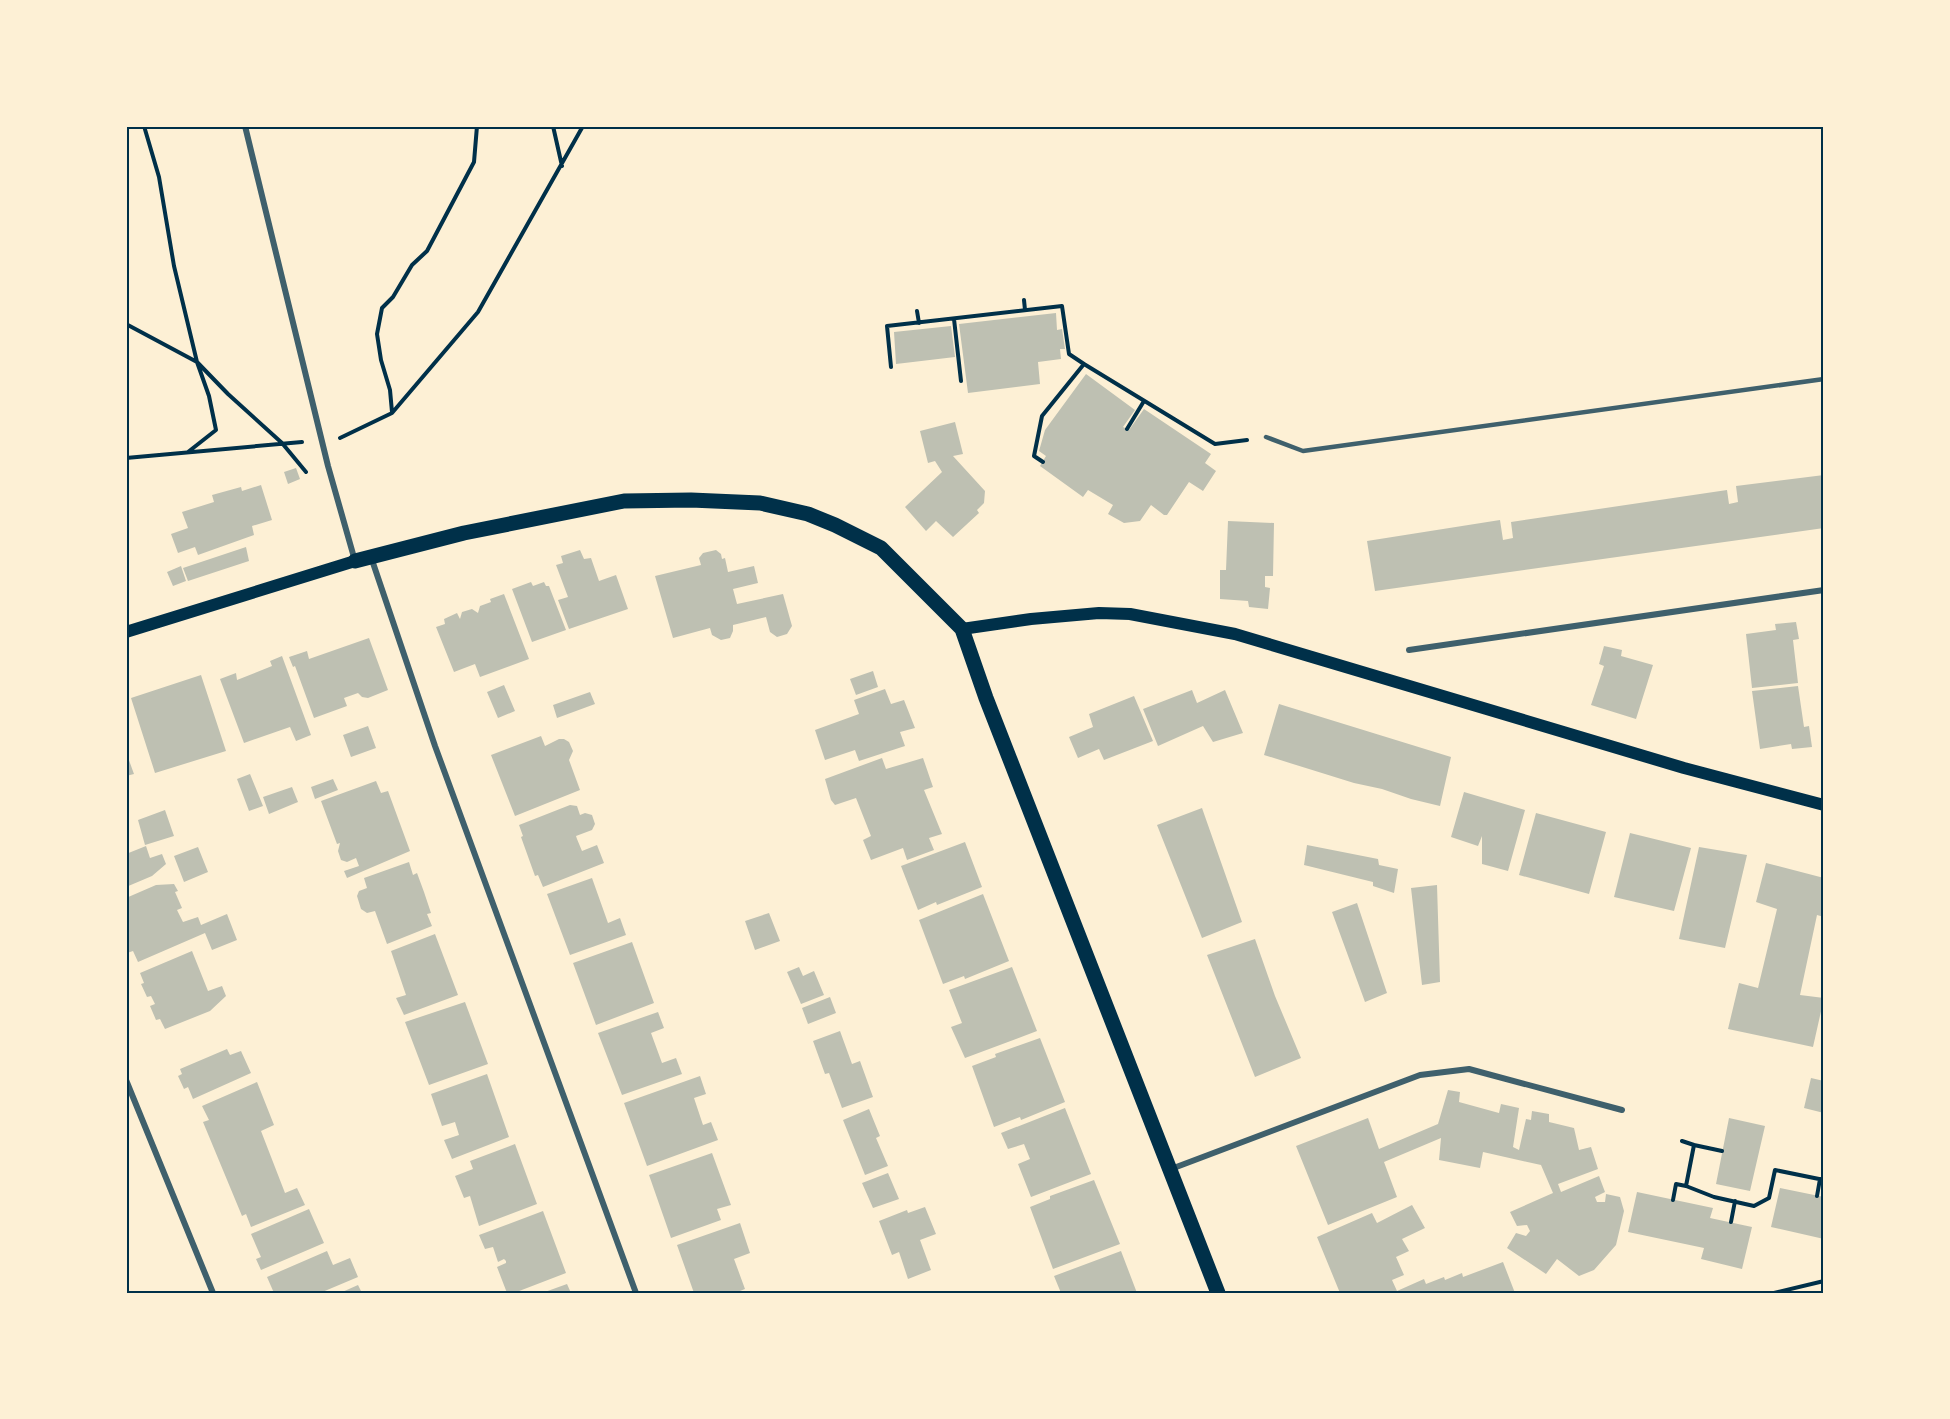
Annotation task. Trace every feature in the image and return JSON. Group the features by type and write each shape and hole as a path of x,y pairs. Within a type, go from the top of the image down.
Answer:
{"main road":[{"path":"126,632 371,556 464,532 624,501 691,500 760,503 808,514 881,549 915,580 962,629 999,730 1218,1293"},
{"path":"962,629 1031,619 1099,613 1130,614 1235,634 1684,768 1824,805"}],"street":[{"path":"245,126 321,440 355,561"},
{"path":"371,556 435,746 636,1293"},
{"path":"1409,650 1824,590"},
{"path":"1170,1169 1420,1075 1469,1069 1622,1110"},
{"path":"126,1080 213,1293"}],"lane":[{"path":"1266,437 1303,451 1824,379"}],"path":[{"path":"144,126 159,177 174,266 216,430 187,452"},
{"path":"393,413 377,334 382,308 393,297 412,265 427,251 474,162 477,126"},
{"path":"553,126 562,166"},
{"path":"126,458 344,437 393,413 478,312 583,126"},
{"path":"1024,300 1025,310"},
{"path":"891,366 887,326 1062,306 1069,354 1084,364 1215,444 1266,437"},
{"path":"917,311 919,323"},
{"path":"954,319 961,381"},
{"path":"126,324 197,362 282,443 306,472"},
{"path":"1043,462 1034,456 1042,416 1084,364"},
{"path":"1127,429 1144,401"},
{"path":"1682,1141 1722,1151"},
{"path":"1686,1186 1694,1145"},
{"path":"1673,1200 1676,1184 1714,1197 1754,1206 1769,1198 1775,1170 1822,1180 1817,1196"},
{"path":"1731,1222 1735,1201"},
{"path":"1774,1293 1824,1281"}],"building":[{"path":"1056,313 1057,330 1062,329 1065,349 1060,349 1061,359 1038,362 1040,384 968,393 959,324"},
{"path":"951,326 955,357 896,364 894,332"},
{"path":"1086,374 1135,410 1123,427 1129,430 1144,409 1211,454 1205,463 1216,471 1203,491 1189,482 1167,515 1151,505 1140,521 1124,523 1108,514 1113,505 1088,490 1083,497 1040,466 1046,456 1039,451 1045,430"},
{"path":"955,422 963,454 953,456 985,491 984,503 977,510 979,513 953,537 936,521 926,531 905,507 942,472 935,461 928,463 920,431"},
{"path":"296,468 300,479 288,484 284,472"},
{"path":"1824,475 1824,528 1375,591 1367,541 1500,520 1503,540 1513,538 1511,522 1727,490 1729,504 1738,502 1736,486"},
{"path":"261,485 272,520 252,526 254,535 198,555 195,547 178,553 171,534 188,528 182,512 214,502 212,495 241,487 242,491"},
{"path":"1228,521 1274,523 1273,576 1265,576 1265,587 1270,588 1268,609 1249,607 1248,601 1220,599 1220,570 1226,570"},
{"path":"246,547 249,561 188,581 183,568"},
{"path":"580,550 584,559 591,558 599,581 616,575 628,609 569,629 558,600 568,597 556,565 563,563 561,556"},
{"path":"716,550 721,554 722,559 725,558 728,572 754,566 758,583 733,589 737,604 783,594 792,626 787,634 777,637 770,632 766,617 733,625 730,638 721,640 712,635 710,628 673,638 655,576 701,565 699,558 703,553"},
{"path":"181,566 186,581 173,586 167,572"},
{"path":"531,582 533,586 544,582 546,586 549,586 566,630 532,642 512,589"},
{"path":"504,594 529,659 480,677 475,664 454,672 436,627 445,624 444,619 457,613 460,619 462,612 472,609 478,613 480,606"},
{"path":"1796,622 1799,639 1793,640 1798,683 1752,688 1746,634 1776,630 1775,624"},
{"path":"369,638 388,690 368,698 358,693 344,698 347,706 314,718 295,666 293,667 289,657 307,651 309,659"},
{"path":"1604,646 1622,650 1621,656 1653,665 1636,719 1591,705 1604,666 1599,664"},
{"path":"282,656 311,735 296,741 290,727 244,743 220,679 236,673 237,680 272,666 270,661"},
{"path":"873,671 878,687 856,695 850,679"},
{"path":"201,675 226,751 155,773 131,698"},
{"path":"504,685 515,711 498,718 487,692"},
{"path":"1798,686 1804,727 1809,726 1812,747 1792,749 1791,744 1760,749 1752,691"},
{"path":"885,689 891,704 904,700 915,728 900,732 905,746 859,761 855,750 825,760 815,730 859,714 854,700"},
{"path":"1192,690 1197,703 1225,690 1243,733 1213,742 1203,726 1158,746 1143,709"},
{"path":"590,692 595,704 557,718 553,705"},
{"path":"1134,696 1153,741 1104,760 1099,749 1078,758 1069,737 1093,727 1089,714"},
{"path":"1279,704 1451,757 1440,806 1354,783 1264,755"},
{"path":"368,726 376,748 351,757 343,735"},
{"path":"541,736 545,746 559,739 569,742 573,751 569,760 580,790 515,816 491,755"},
{"path":"126,752 134,774 126,776"},
{"path":"882,758 886,769 923,758 933,787 924,790 942,834 929,838 934,850 907,860 903,848 871,860 863,840 871,836 856,798 835,805 831,800 825,779"},
{"path":"250,774 263,806 249,811 237,779"},
{"path":"333,779 338,790 315,799 311,787"},
{"path":"376,781 381,793 388,791 410,851 347,878 344,871 359,866 356,858 347,862 341,860 338,851 340,843 337,844 321,801"},
{"path":"292,787 298,802 269,814 263,797"},
{"path":"1464,792 1525,810 1508,871 1482,864 1482,836 1478,846 1451,837"},
{"path":"570,805 577,806 580,815 585,813 592,815 595,824 592,830 576,836 582,851 597,845 604,863 543,887 538,875 535,876 519,825"},
{"path":"1202,808 1242,922 1202,938 1157,825"},
{"path":"165,810 174,836 145,845 138,820"},
{"path":"1536,813 1606,832 1589,894 1519,875"},
{"path":"1630,833 1691,848 1674,911 1614,897"},
{"path":"965,842 982,887 918,910 901,866"},
{"path":"1307,845 1378,859 1379,865 1398,869 1394,893 1373,886 1373,882 1304,865"},
{"path":"146,846 150,858 162,854 166,864 152,876 126,887 126,854"},
{"path":"198,847 208,872 184,882 174,856"},
{"path":"1699,847 1747,855 1725,948 1679,939"},
{"path":"409,862 413,875 417,873 424,892 431,913 427,914 432,926 387,944 375,911 367,913 361,909 357,896 359,891 367,888 364,878"},
{"path":"1766,863 1824,878 1824,917 1817,915 1800,995 1824,998 1813,1047 1728,1029 1739,983 1758,988 1777,909 1756,902"},
{"path":"592,878 608,923 620,918 626,935 570,955 547,894"},
{"path":"174,884 182,908 177,910 183,922 198,917 201,925 227,914 237,940 212,950 205,933 138,962 133,951 127,953 126,950 128,937 126,898 156,885"},
{"path":"1437,885 1440,982 1422,985 1411,888"},
{"path":"983,894 1009,961 965,979 964,976 943,984 919,920"},
{"path":"1357,903 1387,993 1365,1002 1332,912"},
{"path":"769,913 780,941 755,950 745,921"},
{"path":"435,934 458,995 404,1015 396,998 406,995 391,951"},
{"path":"1255,939 1275,996 1301,1058 1255,1077 1207,955"},
{"path":"632,942 654,1003 596,1025 573,963"},
{"path":"192,951 208,991 222,986 226,996 210,1011 165,1029 160,1019 156,1020 150,1006 155,1004 151,996 147,997 141,984 144,983 140,973"},
{"path":"799,967 803,976 814,971 824,995 801,1004 787,972"},
{"path":"1012,967 1037,1031 965,1058 951,1027 962,1023 949,990"},
{"path":"830,997 836,1013 808,1024 802,1008"},
{"path":"465,1002 488,1064 429,1085 405,1022"},
{"path":"658,1012 664,1028 651,1033 662,1063 676,1058 682,1074 622,1095 598,1033"},
{"path":"840,1031 852,1064 860,1061 873,1097 842,1108 829,1073 825,1074 813,1041"},
{"path":"1040,1038 1065,1102 1021,1120 1020,1117 994,1127 972,1066 996,1057 995,1054"},
{"path":"227,1049 230,1055 241,1051 251,1073 193,1099 188,1087 184,1089 178,1076 182,1074 180,1069"},
{"path":"487,1074 509,1137 452,1159 444,1140 459,1135 455,1122 442,1126 431,1094"},
{"path":"700,1076 706,1094 694,1098 703,1125 711,1122 718,1140 647,1166 624,1103"},
{"path":"1811,1078 1824,1081 1824,1113 1804,1108"},
{"path":"257,1082 274,1125 261,1131 285,1193 297,1188 305,1205 251,1227 246,1214 242,1216 203,1122 209,1120 202,1106"},
{"path":"1448,1090 1460,1092 1459,1102 1499,1113 1501,1104 1519,1108 1513,1147 1519,1150 1526,1119 1531,1120 1532,1111 1549,1114 1549,1122 1574,1128 1579,1150 1591,1147 1598,1169 1558,1184 1561,1192 1599,1176 1605,1192 1595,1197 1597,1202 1605,1202 1606,1194 1620,1197 1624,1211 1616,1245 1594,1270 1579,1276 1557,1259 1546,1274 1507,1248 1516,1233 1526,1236 1530,1231 1527,1225 1517,1226 1510,1212 1553,1193 1541,1165 1483,1152 1480,1168 1439,1160 1441,1138 1384,1162 1397,1197 1328,1225 1296,1146 1368,1118 1379,1149 1438,1124"},
{"path":"1065,1108 1091,1174 1031,1197 1018,1164 1030,1159 1024,1144 1008,1149 1001,1133"},
{"path":"869,1109 880,1136 876,1138 888,1166 865,1175 843,1120"},
{"path":"1729,1118 1765,1126 1750,1191 1716,1184"},
{"path":"515,1144 537,1204 479,1226 470,1196 464,1198 455,1176 473,1169 470,1161"},
{"path":"712,1153 731,1205 717,1209 721,1220 671,1238 649,1175"},
{"path":"888,1173 899,1199 873,1208 862,1183"},
{"path":"1094,1180 1120,1244 1053,1269 1030,1207 1050,1199 1050,1196"},
{"path":"1780,1188 1824,1197 1824,1239 1771,1227"},
{"path":"1637,1192 1713,1208 1710,1218 1752,1227 1742,1269 1701,1259 1704,1248 1628,1232"},
{"path":"1412,1205 1425,1228 1402,1239 1409,1251 1396,1257 1404,1275 1392,1280 1397,1291 1424,1279 1426,1284 1462,1273 1463,1277 1503,1262 1515,1293 1340,1293 1317,1237 1372,1213 1377,1223"},
{"path":"925,1207 936,1234 920,1240 931,1270 908,1279 899,1252 892,1255 879,1221 907,1210 908,1213"},
{"path":"309,1209 324,1243 261,1270 256,1259 261,1257 251,1234"},
{"path":"543,1211 566,1273 514,1293 507,1293 497,1267 506,1261 504,1259 498,1262 493,1247 485,1249 479,1235"},
{"path":"740,1223 750,1253 734,1259 745,1289 735,1293 694,1293 677,1245"},
{"path":"327,1251 333,1265 350,1258 358,1277 320,1293 274,1293 267,1277"},
{"path":"1121,1251 1137,1293 1061,1293 1054,1276"},
{"path":"567,1284 571,1293 542,1293"},
{"path":"358,1285 362,1293 340,1293"}]}
